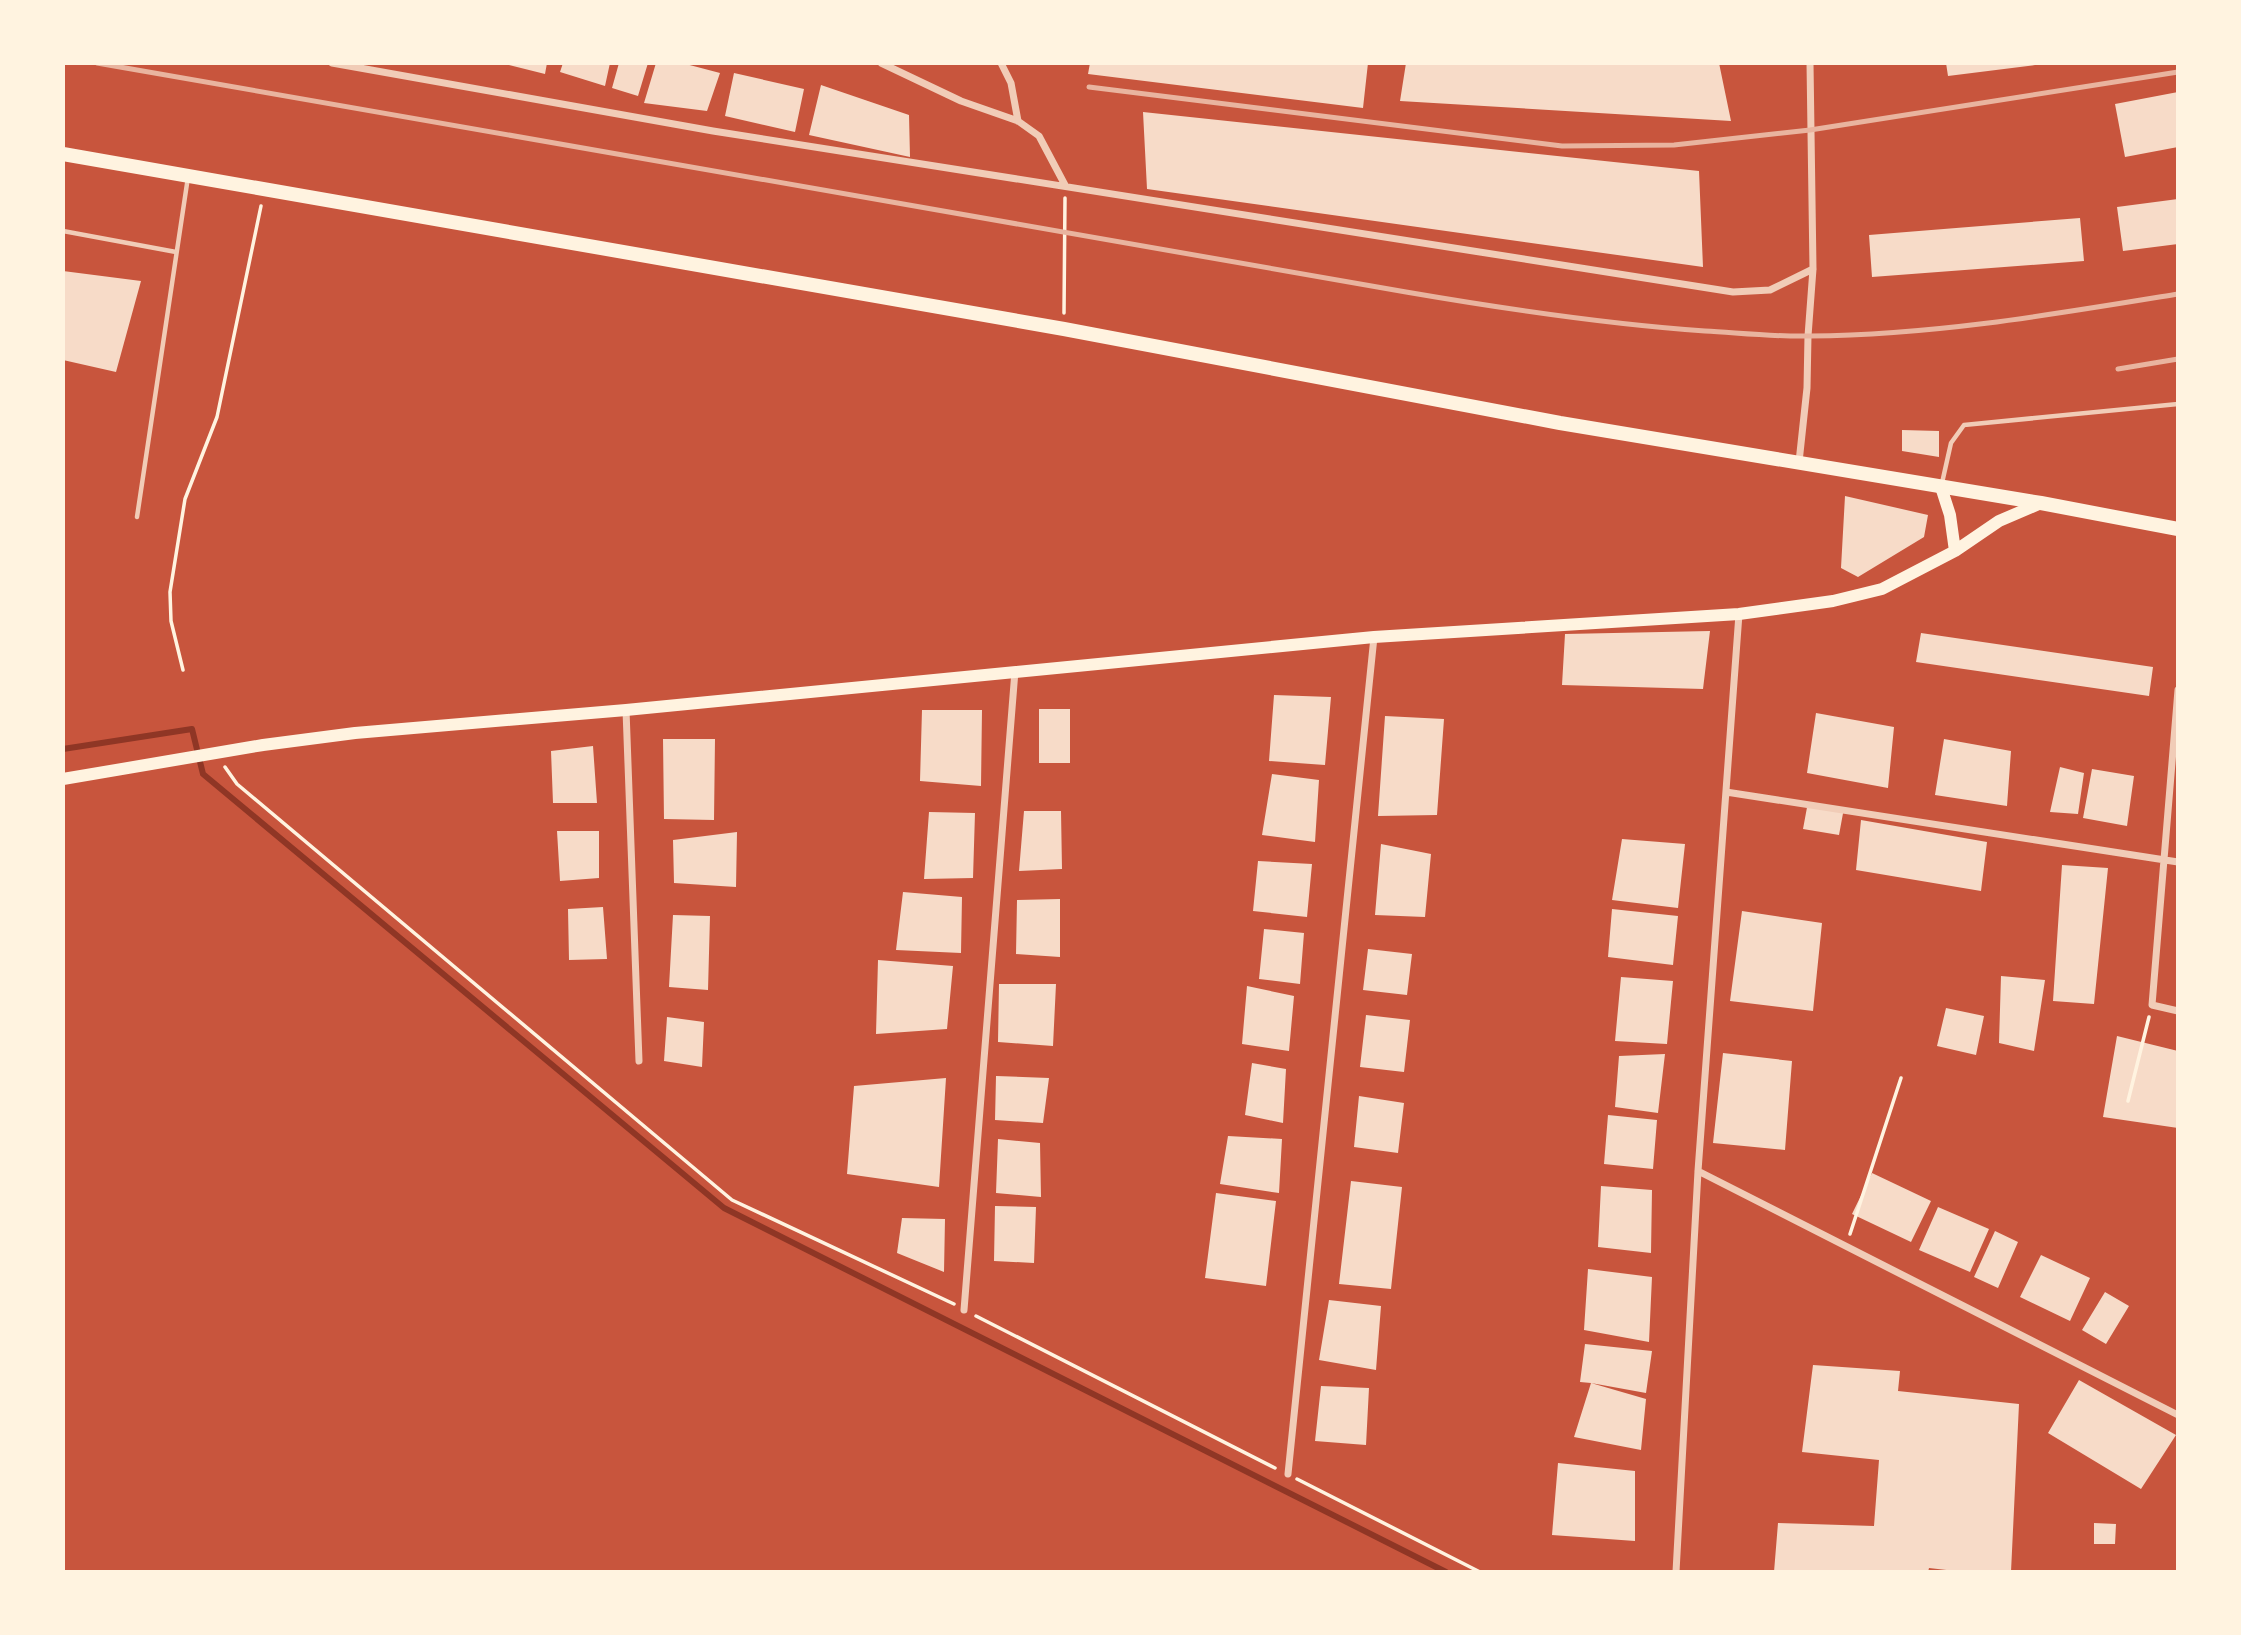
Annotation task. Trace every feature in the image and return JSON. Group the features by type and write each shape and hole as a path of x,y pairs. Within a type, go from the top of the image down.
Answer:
{"main road":[{"path":"63,154 1064,329 1560,423 2041,503 2178,529"},
{"path":"1941,487 1950,515 1955,551"},
{"path":"63,779 355,733 626,710 1374,637 1739,614 1833,601 1882,589 1955,551 1999,521 2041,503"}],"street":[{"path":"332,63 713,131 1733,292 1770,290 1813,269"},
{"path":"881,63 961,101 1018,121 1039,136 1065,186"},
{"path":"1001,63 1011,83 1018,121"},
{"path":"1800,462 1813,269 1810,63"},
{"path":"1676,1572 1698,1171 1739,614"},
{"path":"1287,1474 1374,637"},
{"path":"964,1310 1016,671"},
{"path":"2178,690 2152,1005 2178,1011"},
{"path":"626,710 639,1061"},
{"path":"1726,792 2178,862"},
{"path":"1698,1171 2178,1415"}],"lane":[{"path":"137,517 188,176"},
{"path":"63,231 176,252"},
{"path":"1941,487 1951,443 1964,425 2178,404"}],"path":[{"path":"1064,329 1065,186"},
{"path":"183,670 171,621 170,592 185,499 217,417 265,190"},
{"path":"215,754 237,784 732,1200 964,1310 1480,1572"},
{"path":"2127,1101 2152,1005"},
{"path":"1846,1246 1901,1077"}],"building":[{"path":"501,63 547,63 545,74"},
{"path":"563,63 610,63 605,86 560,72"},
{"path":"619,63 648,63 638,96 612,88"},
{"path":"656,63 682,63 720,73 707,111 644,103"},
{"path":"1090,63 1368,63 1363,108 1088,74"},
{"path":"1406,63 1719,63 1731,121 1400,101"},
{"path":"1946,63 2035,63 2035,65 1948,76"},
{"path":"734,73 804,89 795,132 725,116"},
{"path":"821,85 909,115 910,157 809,135"},
{"path":"2178,92 2178,147 2125,157 2115,104"},
{"path":"1143,112 1699,171 1703,267 1147,189"},
{"path":"2178,199 2178,244 2123,251 2117,207"},
{"path":"2080,218 2084,261 1872,277 1869,235"},
{"path":"63,271 141,281 116,372 63,360"},
{"path":"1902,430 1939,431 1939,457 1902,451"},
{"path":"1845,496 1928,515 1924,537 1858,577 1841,568"},
{"path":"1710,631 1703,689 1562,685 1565,634"},
{"path":"1921,633 2153,667 2149,696 1916,662"},
{"path":"1274,695 1331,697 1325,765 1269,761"},
{"path":"1039,709 1070,709 1070,763 1039,763"},
{"path":"922,710 982,710 981,786 920,781"},
{"path":"1816,713 1894,727 1888,788 1807,773"},
{"path":"1385,716 1444,719 1437,815 1378,816"},
{"path":"663,739 715,739 714,820 664,819"},
{"path":"1944,739 2011,751 2007,806 1935,795"},
{"path":"593,746 597,803 553,803 551,751"},
{"path":"2060,767 2084,773 2078,814 2050,812"},
{"path":"2092,769 2134,776 2127,826 2083,818"},
{"path":"1272,774 1319,780 1315,842 1262,835"},
{"path":"1808,802 1844,808 1839,835 1803,829"},
{"path":"1024,811 1061,811 1062,869 1019,871"},
{"path":"929,812 975,813 973,878 924,879"},
{"path":"1861,820 1987,842 1981,891 1856,870"},
{"path":"557,831 599,831 599,878 560,881"},
{"path":"737,832 736,887 674,883 673,840"},
{"path":"1622,839 1685,844 1678,908 1612,900"},
{"path":"1381,844 1431,854 1425,917 1375,915"},
{"path":"1258,861 1312,864 1307,917 1253,911"},
{"path":"2062,865 2108,868 2094,1004 2053,1001"},
{"path":"903,892 962,897 961,953 896,950"},
{"path":"1060,899 1060,957 1016,954 1017,900"},
{"path":"603,907 607,959 569,960 568,909"},
{"path":"1612,909 1678,916 1673,965 1608,957"},
{"path":"1742,911 1822,923 1813,1011 1730,1001"},
{"path":"673,915 710,916 708,990 669,987"},
{"path":"1264,929 1304,933 1300,984 1259,979"},
{"path":"1368,949 1412,954 1407,995 1363,990"},
{"path":"878,960 953,966 947,1029 876,1034"},
{"path":"2001,976 2045,980 2034,1051 1999,1043"},
{"path":"1621,977 1673,981 1667,1044 1615,1041"},
{"path":"999,984 1056,984 1053,1046 998,1042"},
{"path":"1247,986 1294,996 1289,1051 1242,1044"},
{"path":"1946,1008 1984,1016 1976,1055 1937,1046"},
{"path":"1366,1015 1410,1020 1404,1072 1360,1067"},
{"path":"667,1017 704,1022 702,1067 664,1061"},
{"path":"2117,1036 2178,1051 2178,1128 2103,1117"},
{"path":"1723,1053 1792,1061 1785,1150 1713,1143"},
{"path":"1665,1054 1658,1113 1615,1107 1619,1056"},
{"path":"1252,1063 1286,1069 1283,1123 1245,1115"},
{"path":"996,1076 1049,1078 1043,1123 995,1120"},
{"path":"946,1078 939,1187 847,1174 854,1086"},
{"path":"1359,1096 1404,1103 1398,1153 1354,1147"},
{"path":"1608,1115 1657,1120 1653,1169 1604,1164"},
{"path":"1228,1136 1282,1139 1279,1193 1220,1184"},
{"path":"998,1139 1040,1143 1041,1197 996,1193"},
{"path":"1872,1173 1931,1201 1911,1242 1852,1214"},
{"path":"1351,1181 1402,1187 1391,1289 1339,1284"},
{"path":"1601,1186 1652,1190 1651,1253 1598,1247"},
{"path":"1216,1193 1276,1201 1266,1286 1205,1278"},
{"path":"995,1206 1036,1207 1034,1263 994,1261"},
{"path":"1938,1207 1989,1229 1970,1272 1919,1250"},
{"path":"902,1218 945,1219 944,1272 897,1253"},
{"path":"1995,1231 2018,1242 1998,1288 1974,1277"},
{"path":"2041,1255 2090,1278 2070,1321 2020,1297"},
{"path":"1588,1269 1652,1277 1649,1342 1584,1330"},
{"path":"2105,1292 2129,1306 2106,1344 2082,1330"},
{"path":"1329,1300 1381,1306 1376,1370 1319,1360"},
{"path":"1585,1344 1652,1351 1646,1393 1580,1382"},
{"path":"1813,1365 1900,1371 1898,1391 2019,1404 2011,1572 1964,1572 1929,1568 1928,1572 1774,1572 1778,1523 1874,1526 1879,1460 1802,1452"},
{"path":"2079,1380 2176,1435 2141,1489 2048,1433"},
{"path":"1591,1383 1646,1399 1641,1450 1574,1437"},
{"path":"1321,1386 1369,1388 1366,1445 1315,1441"},
{"path":"1558,1463 1635,1471 1635,1541 1552,1535"},
{"path":"2094,1523 2116,1524 2115,1544 2094,1544"}],"waterway":[{"path":"63,749 192,729 203,774 724,1208 1446,1572"}],"railway":[{"path":"97,63 1406,292 1592,320 1771,335 1856,335 1949,328 2178,294"},
{"path":"1089,87 1562,146 1674,145 1810,130 2178,72"},
{"path":"2118,369 2178,359"}]}
